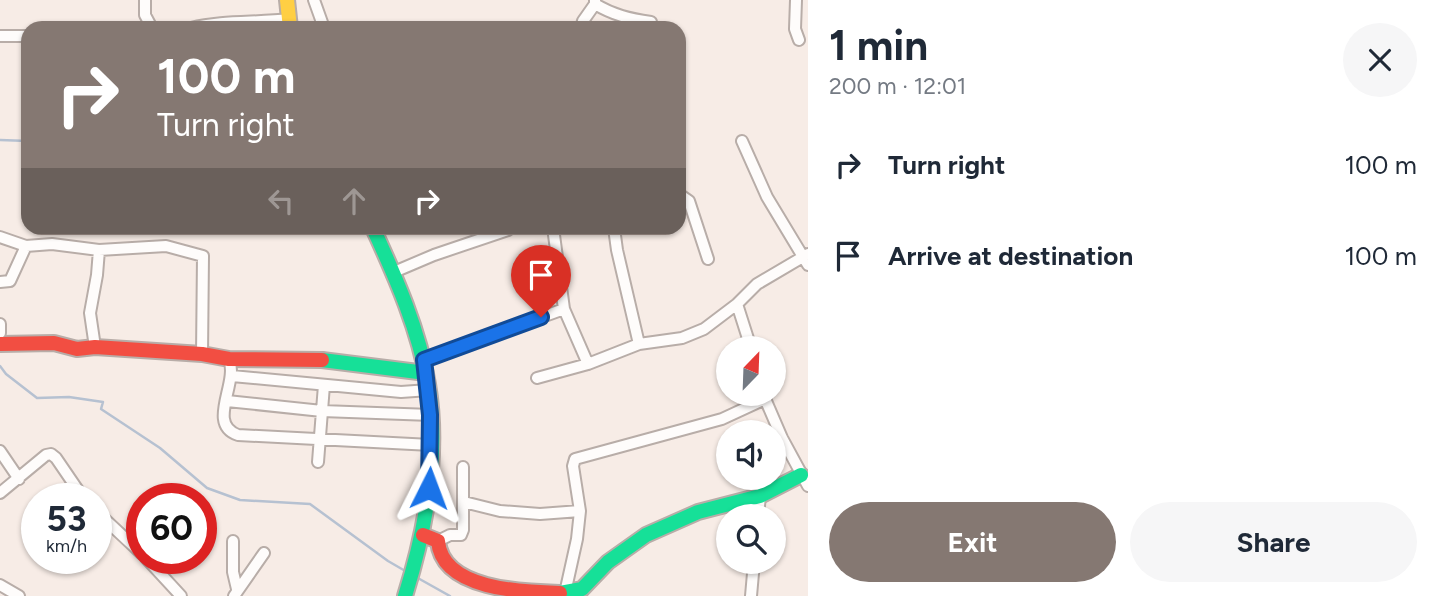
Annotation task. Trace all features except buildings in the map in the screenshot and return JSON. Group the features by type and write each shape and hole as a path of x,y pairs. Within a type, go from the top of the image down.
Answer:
{"street":[{"path":"145,0 145,15 148,21"},
{"path":"287,0 289,21"},
{"path":"314,0 322,21"},
{"path":"796,0 795,29 799,40"},
{"path":"583,21 595,2 611,13 643,21"},
{"path":"0,36 21,36"},
{"path":"537,377 588,364 639,344 682,338 717,321 757,284 807,258 767,197 742,141"},
{"path":"686,199 708,259"},
{"path":"376,235 394,272 425,366 429,390 431,445 427,512 406,593"},
{"path":"394,272 493,235"},
{"path":"554,235 564,309 588,364"},
{"path":"615,235 639,344"},
{"path":"0,237 26,246 52,244 99,250 166,246 203,256 202,354"},
{"path":"0,282 10,282 26,246"},
{"path":"95,348 90,313 99,250"},
{"path":"737,304 747,336"},
{"path":"0,344 54,343 77,349 202,354 229,359 283,361 310,358 425,366 564,309"},
{"path":"0,324 0,333"},
{"path":"229,359 232,376 223,414 224,427 229,432 238,435 431,445"},
{"path":"232,376 401,392 429,390"},
{"path":"318,461 324,385"},
{"path":"227,401 322,411 430,415"},
{"path":"565,593 580,511 573,466 575,459 722,419 746,406"},
{"path":"438,541 439,553 444,563 454,572 496,588 565,593 582,589 608,562 646,535 698,512 760,496 805,480 769,406"},
{"path":"0,451 19,479"},
{"path":"0,494 46,455 51,454 73,483"},
{"path":"423,535 438,541 450,535 461,535 463,467"},
{"path":"759,504 760,496"},
{"path":"464,502 500,511 540,514 580,511"},
{"path":"112,526 126,539"},
{"path":"233,541 235,592"},
{"path":"235,592 264,553"},
{"path":"161,574 181,596"},
{"path":"751,596 753,574"},
{"path":"0,585 19,596"}],"waterway":[{"path":"0,140 21,141"},
{"path":"0,366 6,374 37,398 69,397 103,402 101,409 160,448 207,488 240,500 310,504 407,572"},
{"path":"416,577 450,596"}],"traffic: fast":[{"path":"376,235 413,324 424,364 431,411 432,465 429,491 419,545 405,596"},
{"path":"322,360 426,373"},
{"path":"560,593 582,589 608,562 646,535 698,512 760,496 801,475"}],"traffic: slow":[{"path":"287,0 289,21"}],"traffic: jam":[{"path":"0,344 54,343 77,349 95,347 202,354 229,359 322,360"},
{"path":"423,535 438,541 443,557 454,570 469,579 506,589 560,593"}],"route":[{"path":"429,488 430,415 424,360 541,317"}]}
